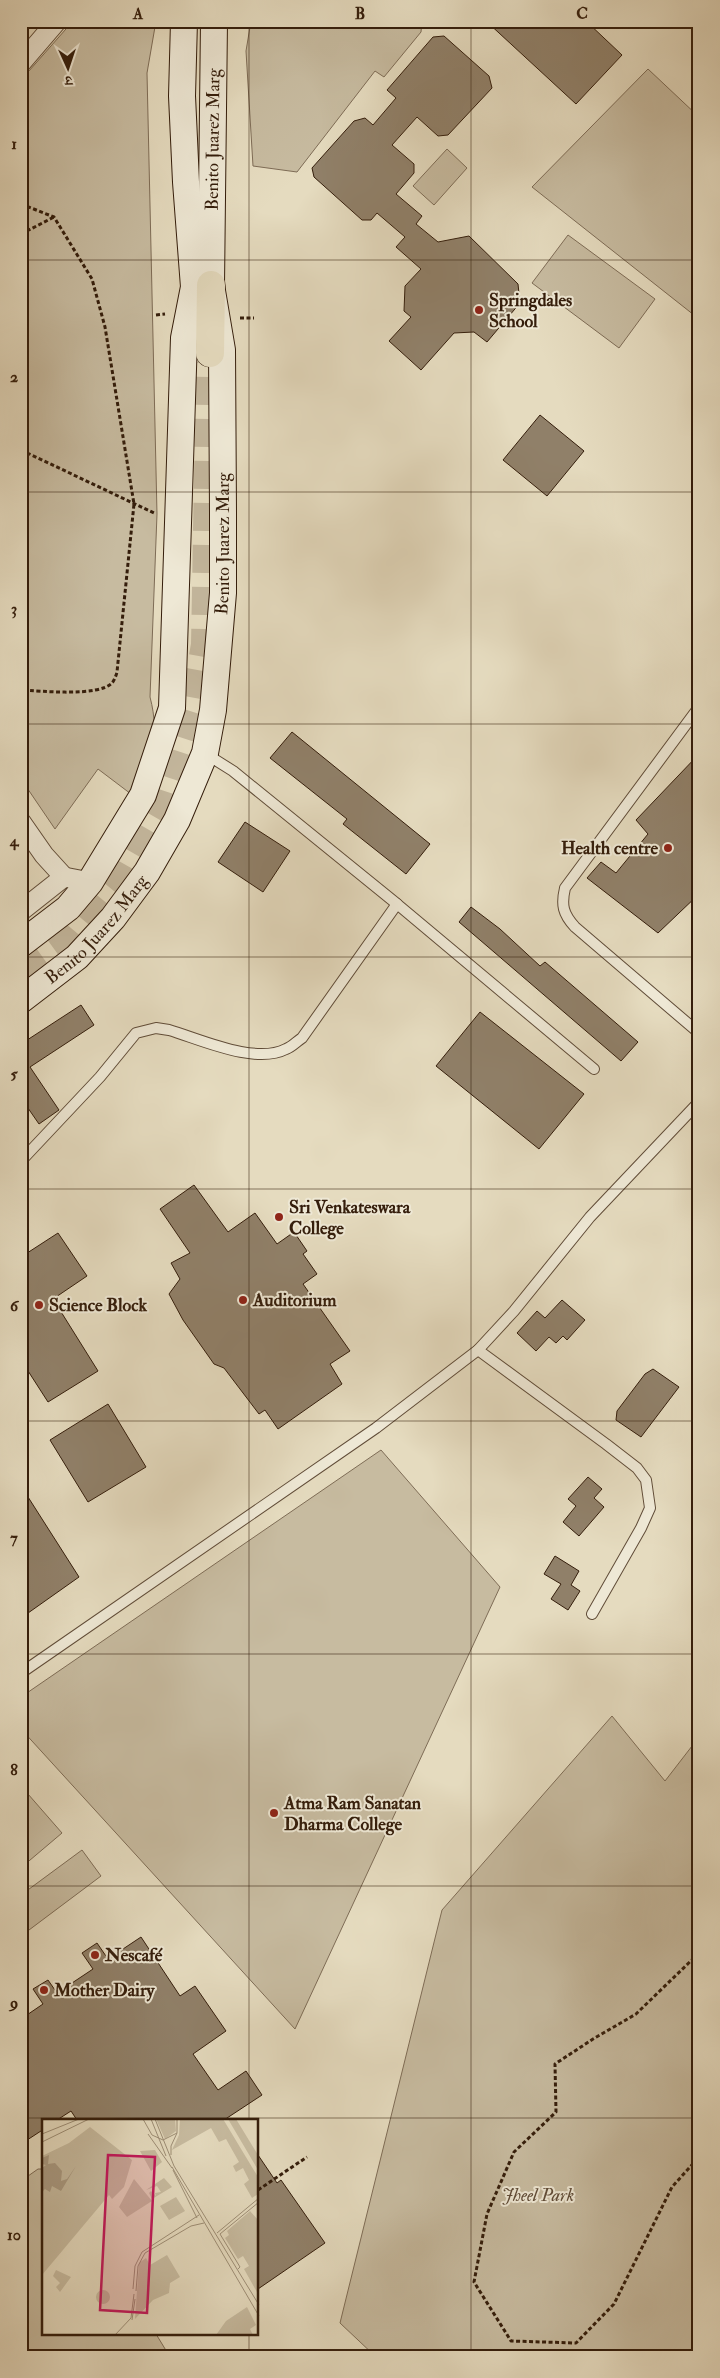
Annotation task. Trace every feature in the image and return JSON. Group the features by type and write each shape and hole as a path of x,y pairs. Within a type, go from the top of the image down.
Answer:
{"main road":[{"path":"202,351 203,286"}],"street":[{"path":"21,63 57,21"},
{"name":"Benito Juarez Marg","path":"21,1000 77,957 113,918 147,872 177,820 205,753 213,710 223,593 222,350 203,286 186,182 182,96 184,21"},
{"name":"Benito Juarez Marg","path":"21,944 68,908 90,882 143,796 172,708 184,338 203,286 214,21"},
{"path":"21,822 44,855 64,877 90,882"},
{"path":"21,911 64,877"}],"lane":[{"path":"699,707 565,888 562,903 566,917 574,927 699,1033"},
{"path":"205,753 233,771 397,904 594,1069"},
{"path":"21,1162 100,1076 136,1033 156,1028 169,1030 247,1053 266,1054 286,1050 302,1038 397,904"},
{"path":"21,1673 376,1428 478,1350 514,1311 590,1217 699,1102"},
{"path":"478,1350 606,1444 636,1468 646,1480 650,1508 641,1528 592,1614"}],"path":[{"path":"21,204 54,217 92,279 105,327 134,504 117,672 112,683 101,689 87,691 21,690"},
{"path":"21,234 54,217"},
{"path":"21,450 157,514"},
{"path":"699,1953 636,2014 555,2064 556,2112 514,2152 486,2214 474,2282 511,2341 576,2343 614,2304 672,2187 699,2157"},
{"path":"259,2189 307,2157"}],"green space":[{"path":"73,21 156,21 147,73 157,514 150,697 154,737 148,759 131,794 98,769 55,829 21,779 21,80"},
{"path":"251,21 422,21 421,32 384,77 375,71 297,172 253,166 246,51"},
{"path":"648,69 699,117 699,319 532,187"},
{"path":"447,149 467,168 434,205 413,186"},
{"path":"568,235 655,299 619,348 532,283"},
{"path":"381,1450 500,1587 295,2029 21,1729 21,1697"},
{"name":"Jheel Park","path":"612,1716 665,1781 699,1737 699,2357 376,2357 340,2323 442,1910"},
{"path":"21,1786 62,1833 23,1866 21,1864"},
{"path":"82,1850 101,1876 21,1936 21,1895"},
{"path":"38,2169 42,2169 42,2336 157,2336 170,2357 21,2357 21,2181"}],"building":[{"path":"486,21 586,21 622,55 576,104"},
{"path":"444,36 489,76 492,88 448,135 438,136 417,117 392,145 414,164 414,173 396,194 422,216 416,224 438,242 469,236 518,284 520,303 487,342 474,332 454,333 421,370 389,341 411,317 404,311 405,286 421,269 396,247 405,237 377,213 371,220 362,220 314,177 312,168 354,121 365,118 373,125 396,98 387,90 433,37"},
{"path":"540,415 584,451 547,496 503,460"},
{"path":"292,732 430,844 406,874 343,824 347,819 270,758"},
{"name":"Health centre","path":"699,754 699,894 658,933 587,878 601,862 616,873 648,834 636,820"},
{"path":"245,822 290,851 263,892 218,862"},
{"path":"471,907 500,929 540,966 545,962 638,1042 621,1061 459,922"},
{"path":"81,1005 94,1025 30,1067 59,1110 39,1124 21,1098 21,1044"},
{"path":"480,1012 584,1094 539,1149 436,1066"},
{"name":"Auditorium","path":"194,1185 228,1232 255,1213 277,1244 294,1232 307,1251 303,1254 317,1274 303,1284 350,1351 330,1364 342,1384 278,1429 265,1410 259,1414 224,1368 214,1364 183,1320 169,1294 180,1279 171,1263 190,1253 160,1209"},
{"name":"Science Block","path":"58,1233 87,1276 53,1299 98,1371 48,1402 21,1360 21,1257"},
{"path":"562,1300 585,1320 567,1340 563,1336 556,1343 549,1337 536,1351 517,1333 537,1311 545,1318"},
{"path":"653,1369 679,1387 641,1437 616,1420 617,1411 645,1374"},
{"path":"108,1404 146,1467 88,1502 50,1440"},
{"path":"588,1477 602,1489 594,1498 604,1507 579,1536 563,1522 576,1506 568,1499"},
{"path":"21,1486 79,1577 21,1618"},
{"path":"555,1556 579,1571 571,1585 580,1591 568,1610 551,1599 561,1584 544,1574"},
{"path":"141,1937 180,1996 195,1986 226,2031 193,2054 218,2090 246,2071 262,2095 226,2119 76,2119 71,2111 59,2119 42,2119 42,2130 21,2144 21,2019 43,2004 33,1989 48,1980 57,1993 93,1969 82,1953 97,1943 108,1959"},
{"path":"259,2156 277,2183 281,2180 325,2243 259,2288"}],"tunnel":[{"path":"21,975 71,939 113,888 164,799 193,710 205,645 210,362"}],"place":[{"name":"Springdales School","path":"479,310"},
{"name":"Health centre","path":"668,848"},
{"name":"Sri Venkateswara College","path":"279,1217"},
{"name":"Auditorium","path":"243,1300"},
{"name":"Science Block","path":"39,1305"},
{"name":"Atma Ram Sanatan Dharma College","path":"274,1813"},
{"name":"Nescafé","path":"95,1955"},
{"name":"Mother Dairy","path":"44,1990"}]}
